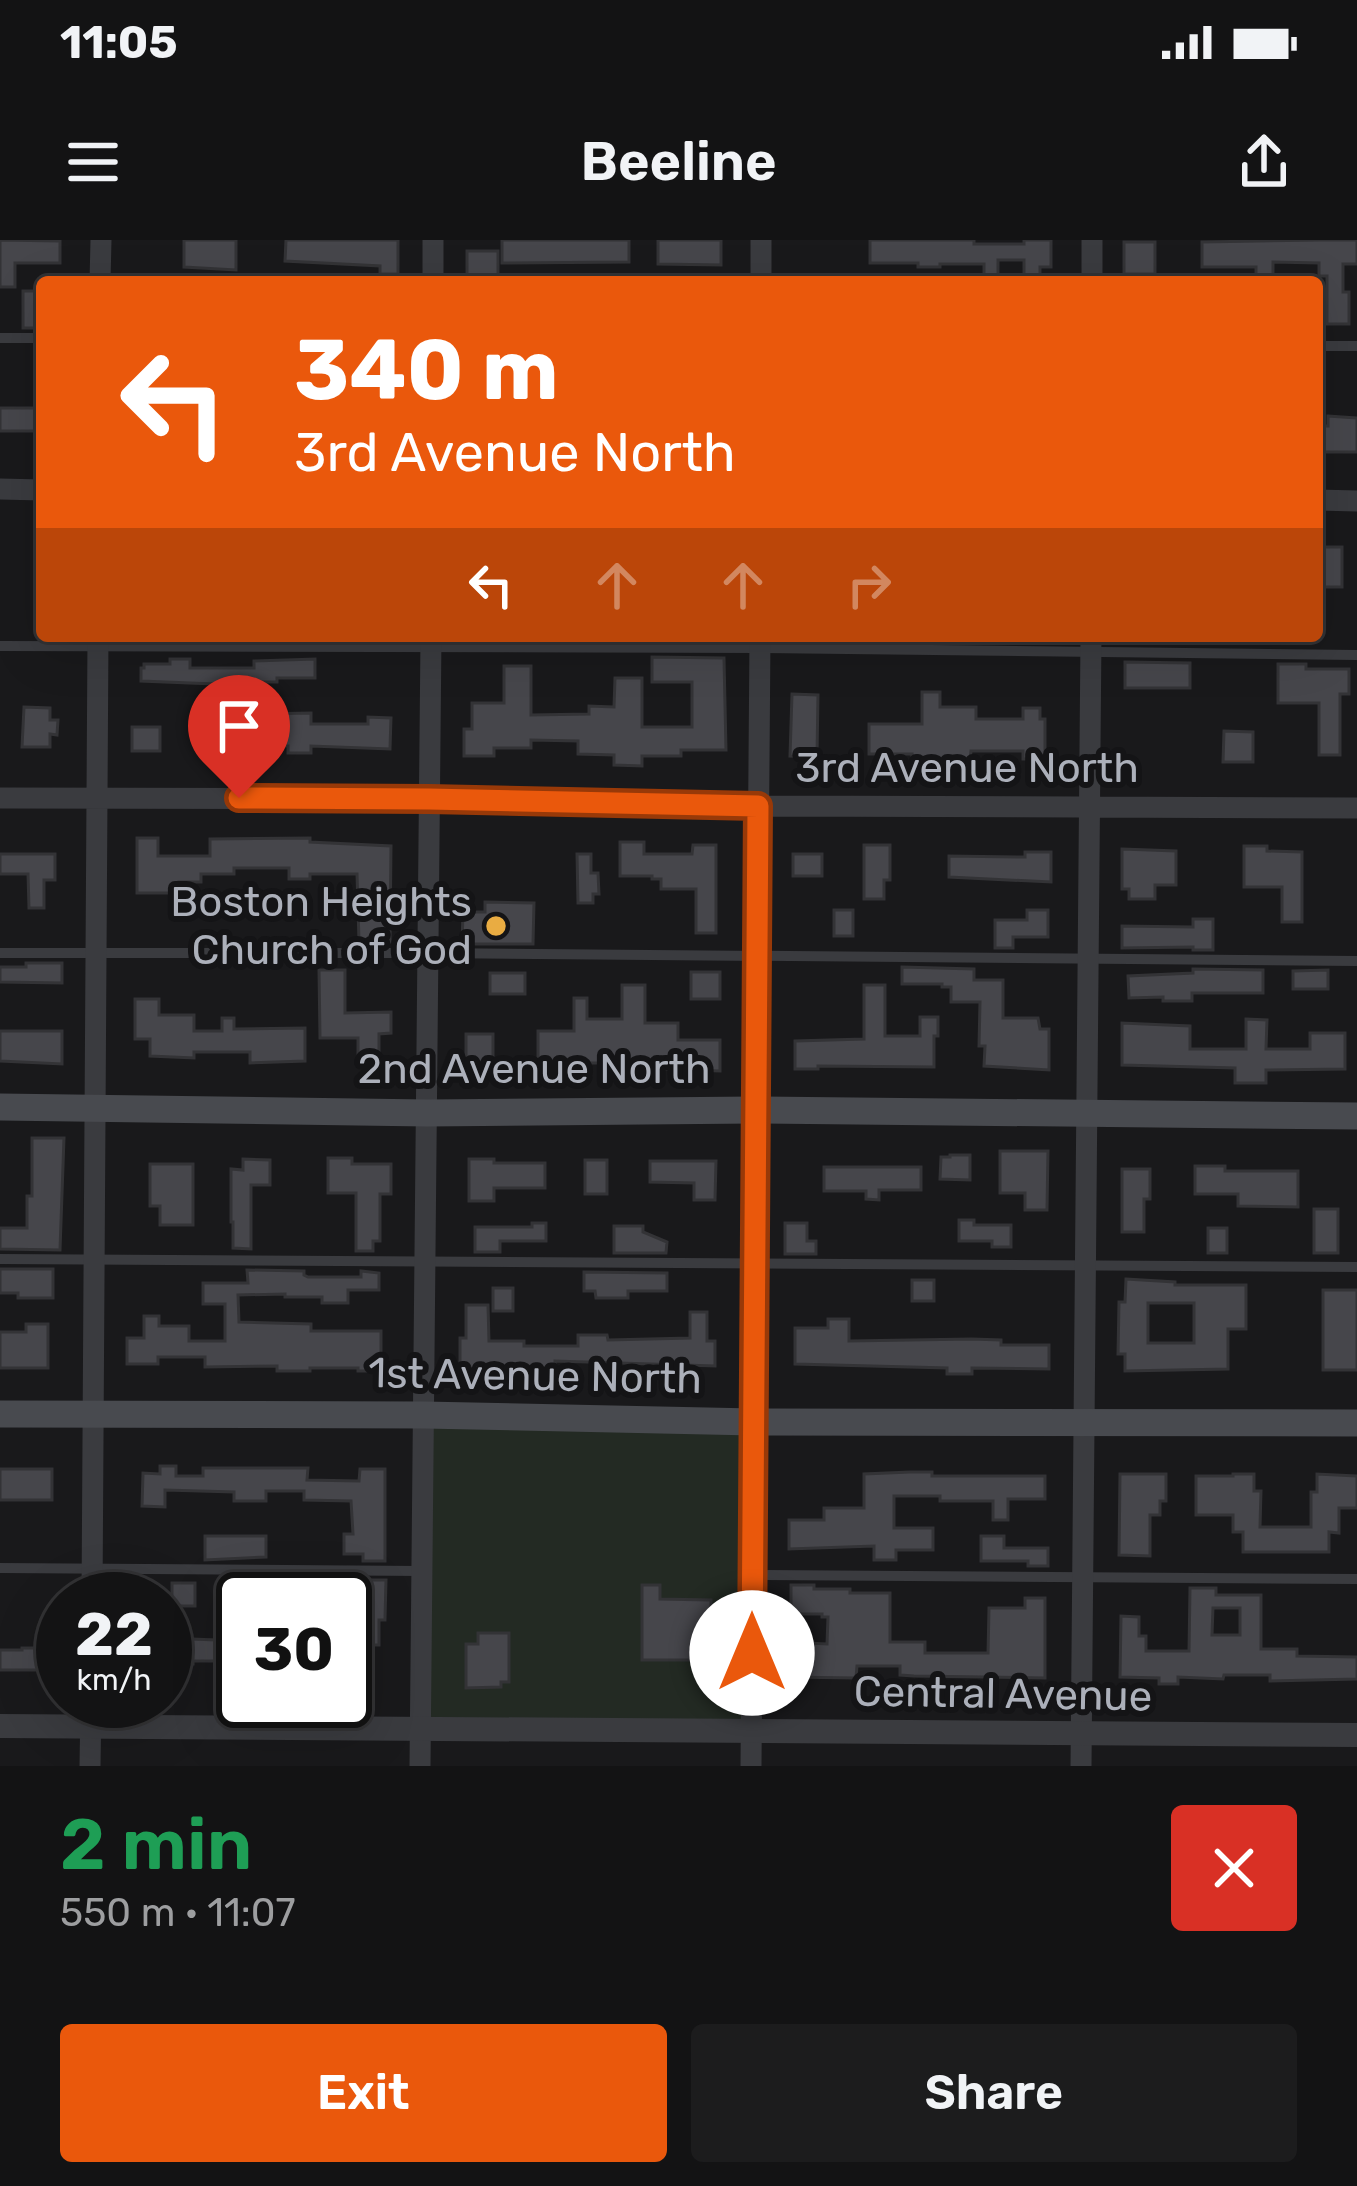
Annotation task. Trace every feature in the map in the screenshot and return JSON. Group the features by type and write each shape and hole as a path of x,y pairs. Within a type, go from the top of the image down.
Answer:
{"main road":[{"name":"2nd Avenue North","path":"0,1107 428,1114 754,1110 1357,1116"},
{"name":"1st Avenue North","path":"0,1414 1357,1423"}],"street":[{"path":"100,276 101,240"},
{"path":"433,240 433,276"},
{"path":"761,240 761,276"},
{"path":"1092,240 1092,276"},
{"path":"0,490 36,490"},
{"path":"1323,500 1357,501"},
{"path":"92,1569 98,642"},
{"path":"420,1766 431,642"},
{"path":"751,1766 760,642"},
{"path":"1081,1766 1091,644"},
{"name":"3rd Avenue North","path":"0,798 1357,808"},
{"name":"Central Avenue","path":"192,1718 419,1728 1357,1736"},
{"name":"Central Avenue","path":"0,1726 36,1721"},
{"path":"90,1728 90,1766"}],"lane":[{"path":"0,338 36,338"},
{"path":"1323,346 1357,346"},
{"path":"0,646 78,642"},
{"path":"760,642 1091,644 1357,655"},
{"path":"0,952 1357,961"},
{"path":"0,1259 1357,1267"},
{"path":"0,1568 422,1571"},
{"path":"753,1575 1357,1579"}],"shaded area":[{"path":"424,1415 754,1422 752,1731 419,1728"}],"building":[{"path":"0,240 60,241 60,263 15,263 15,287 0,287"},
{"path":"184,240 236,240 236,270 184,267"},
{"path":"286,240 398,240 398,274 380,274 380,266 285,261"},
{"path":"502,240 629,240 629,262 502,263"},
{"path":"658,240 721,240 721,265 658,264"},
{"path":"870,240 1024,244 1024,240 1051,240 1051,267 1040,267 1040,276 1024,276 1024,260 998,260 998,276 984,276 984,264 870,263"},
{"path":"1357,240 1357,264 1343,264 1349,324 1327,324 1327,276 1319,276 1319,263 1273,262 1273,276 1256,276 1256,267 1202,267 1202,242"},
{"path":"1124,242 1155,242 1155,274 1124,274"},
{"path":"467,251 498,251 498,276 467,276"},
{"path":"23,291 36,291 36,328 23,328"},
{"path":"0,408 36,408 36,431 0,431"},
{"path":"1328,416 1357,418 1357,452 1323,452 1323,426 1328,426"},
{"path":"1323,547 1342,547 1342,587 1323,587"},
{"path":"652,657 724,658 726,750 681,750 681,756 642,756 642,766 614,765 614,755 578,754 578,741 531,740 531,748 494,748 494,756 464,756 464,729 472,729 472,703 504,703 504,666 531,666 531,715 589,714 589,706 614,707 615,678 642,678 642,727 692,727 692,682 652,682"},
{"path":"170,659 190,659 190,668 254,668 254,661 315,659 315,678 238,682 238,691 214,691 214,684 141,681 144,664 170,664"},
{"path":"1125,662 1190,663 1190,688 1125,688"},
{"path":"1278,664 1349,669 1349,694 1340,694 1340,755 1319,755 1319,703 1278,703"},
{"path":"922,692 940,692 940,707 976,707 976,719 1023,719 1023,708 1040,708 1040,719 1045,719 1045,759 1023,759 1023,751 971,751 970,761 869,754 869,724 922,724"},
{"path":"792,694 818,695 817,757 790,756"},
{"path":"24,707 50,708 50,720 58,720 57,735 50,734 50,747 22,747"},
{"path":"311,713 311,724 368,724 368,717 391,718 390,749 311,746 311,753 288,753 288,746 240,746 240,759 222,759 222,718"},
{"path":"132,727 160,727 160,751 132,751"},
{"path":"1224,731 1253,732 1253,762 1223,762"},
{"path":"137,838 158,838 158,856 210,856 210,839 310,838 310,842 391,846 390,942 359,942 357,874 289,879 289,868 234,868 234,874 201,874 201,882 179,882 179,893 137,893"},
{"path":"620,842 644,842 644,854 692,854 693,845 716,845 716,933 696,933 696,889 661,889 661,879 652,876 620,876"},
{"path":"864,845 890,845 890,880 884,880 884,899 864,899"},
{"path":"1244,846 1302,852 1302,922 1282,922 1282,887 1244,887"},
{"path":"1122,849 1176,851 1176,885 1155,885 1155,899 1129,899 1129,889 1122,889"},
{"path":"1025,852 1051,852 1051,882 949,877 949,856 1025,857"},
{"path":"0,854 55,854 55,880 44,880 44,908 29,908 28,874 0,874"},
{"path":"577,854 591,854 591,873 598,873 599,894 593,894 593,903 578,903"},
{"path":"793,854 822,854 822,876 793,876"},
{"path":"485,902 534,903 533,944 462,944 463,912 485,912"},
{"path":"834,910 853,910 853,936 834,936"},
{"path":"1027,910 1048,910 1048,937 1013,937 1013,948 995,948 995,920 1027,920"},
{"path":"1193,919 1213,919 1213,950 1122,948 1122,926 1193,927"},
{"path":"26,963 62,963 62,983 0,982 0,967 26,967"},
{"path":"902,967 974,969 974,980 1003,980 1003,1018 1038,1018 1040,1029 1049,1029 1049,1070 984,1066 985,1046 979,1046 980,1002 951,1002 951,987 942,984 902,984"},
{"path":"1193,969 1263,970 1263,993 1192,993 1192,1001 1129,998 1128,976 1193,973"},
{"path":"319,970 345,970 345,1013 391,1012 391,1033 379,1034 379,1064 358,1065 358,1038 320,1038"},
{"path":"1328,970 1328,989 1293,989 1293,971"},
{"path":"691,972 720,972 720,999 691,999"},
{"path":"490,973 525,973 525,994 490,994"},
{"path":"622,985 645,985 645,1023 678,1023 678,1040 720,1040 720,1071 619,1063 561,1063 561,1069 538,1069 538,1031 574,1031 574,998 587,998 587,1019 622,1019"},
{"path":"864,985 885,985 885,1036 920,1036 920,1017 938,1017 934,1067 795,1069 795,1041 864,1039"},
{"path":"135,999 159,999 159,1015 194,1015 194,1031 222,1031 222,1018 234,1018 234,1029 305,1028 305,1061 250,1063 250,1052 194,1052 194,1058 150,1056 150,1039 135,1039"},
{"path":"1246,1019 1267,1020 1266,1049 1310,1049 1310,1033 1345,1033 1345,1069 1266,1070 1266,1083 1235,1083 1235,1068 1122,1065 1122,1023 1190,1026 1190,1049 1246,1049"},
{"path":"0,1031 62,1031 62,1064 0,1061"},
{"path":"466,1034 493,1034 493,1062 466,1062"},
{"path":"32,1138 64,1138 60,1250 0,1249 0,1228 27,1228"},
{"path":"1000,1151 1048,1151 1047,1210 1025,1210 1025,1193 1000,1193"},
{"path":"970,1155 970,1180 940,1179 941,1157"},
{"path":"328,1158 352,1158 352,1164 391,1164 391,1194 380,1194 380,1241 373,1241 373,1251 356,1251 356,1193 328,1193"},
{"path":"243,1159 270,1160 270,1185 251,1185 251,1249 233,1248 231,1169 243,1170"},
{"path":"469,1159 545,1163 545,1188 494,1188 494,1201 469,1201"},
{"path":"585,1160 607,1160 607,1194 585,1194"},
{"path":"650,1161 716,1161 715,1200 694,1200 694,1183 650,1182"},
{"path":"150,1164 193,1164 193,1225 160,1225 160,1206 150,1206"},
{"path":"1195,1166 1298,1171 1298,1207 1238,1206 1238,1194 1195,1194"},
{"path":"824,1167 921,1167 921,1190 879,1190 879,1200 866,1199 866,1191 824,1191"},
{"path":"1122,1169 1150,1169 1144,1232 1122,1232"},
{"path":"1314,1209 1338,1209 1338,1253 1314,1253"},
{"path":"959,1220 1011,1225 1011,1247 992,1247 992,1241 959,1241"},
{"path":"532,1223 546,1223 546,1241 500,1241 500,1252 475,1252 475,1227 532,1227"},
{"path":"785,1223 807,1223 807,1241 816,1241 816,1254 785,1254"},
{"path":"614,1226 643,1226 643,1232 667,1242 666,1253 614,1253"},
{"path":"1208,1228 1227,1228 1227,1253 1208,1253"},
{"path":"0,1269 53,1269 53,1298 0,1293"},
{"path":"247,1270 304,1271 308,1277 379,1273 379,1290 348,1290 348,1303 322,1303 322,1297 285,1294 238,1295 239,1322 311,1324 311,1331 381,1331 381,1371 205,1367 205,1357 158,1357 158,1364 127,1364 127,1338 144,1338 144,1316 159,1316 159,1326 189,1326 189,1341 225,1341 225,1304 203,1304 203,1283 248,1283"},
{"path":"584,1272 667,1273 667,1291 628,1291 628,1298 596,1298 595,1291 584,1291"},
{"path":"1126,1279 1246,1285 1246,1329 1228,1329 1228,1369 1125,1371 1125,1354 1118,1354 1119,1302 1125,1302","holes":["1148,1303 1194,1303 1194,1343 1148,1343"]},
{"path":"912,1280 934,1280 934,1301 912,1301"},
{"path":"493,1288 513,1288 513,1311 493,1311"},
{"path":"1323,1290 1357,1290 1357,1370 1323,1370"},
{"path":"466,1305 488,1305 489,1341 524,1341 524,1346 578,1346 578,1335 607,1335 608,1340 690,1338 690,1312 707,1312 707,1341 715,1341 715,1366 555,1361 555,1373 460,1373"},
{"path":"828,1319 849,1319 849,1341 972,1339 1001,1340 1001,1345 1049,1345 1049,1369 972,1368 972,1374 947,1374 947,1368 795,1364 795,1328 828,1328"},
{"path":"26,1324 48,1324 48,1368 0,1368 0,1332 26,1332"},
{"path":"160,1466 176,1466 176,1476 203,1476 203,1468 308,1468 307,1480 359,1481 360,1469 385,1469 385,1561 363,1561 363,1554 344,1554 344,1534 353,1534 351,1501 304,1500 304,1491 266,1491 266,1501 234,1501 234,1492 165,1490 165,1507 142,1506 143,1473 160,1474"},
{"path":"0,1469 52,1469 52,1500 0,1500"},
{"path":"932,1472 932,1476 1045,1476 1045,1499 1008,1499 1008,1520 993,1520 993,1501 894,1496 894,1528 933,1528 933,1550 896,1550 896,1560 874,1560 874,1546 789,1549 789,1520 824,1520 824,1508 864,1508 864,1474"},
{"path":"1120,1474 1166,1474 1166,1501 1160,1501 1160,1515 1150,1515 1150,1556 1119,1555"},
{"path":"1254,1474 1254,1491 1261,1491 1260,1527 1311,1527 1311,1492 1317,1492 1317,1474 1357,1476 1357,1508 1339,1508 1339,1533 1329,1532 1329,1552 1243,1552 1243,1532 1233,1532 1233,1515 1196,1515 1196,1476"},
{"path":"205,1536 266,1536 266,1557 205,1560"},
{"path":"981,1536 1004,1536 1004,1548 1048,1548 1048,1566 981,1561"},
{"path":"372,1580 386,1580 385,1620 379,1620 379,1645 372,1645"},
{"path":"642,1585 660,1585 660,1599 711,1600 711,1660 642,1660"},
{"path":"791,1585 890,1593 890,1642 925,1642 925,1653 988,1653 989,1608 1025,1608 1025,1598 1045,1598 1045,1678 900,1675 900,1666 857,1666 856,1678 787,1677 788,1651 808,1651 808,1643 827,1644 828,1617 791,1614"},
{"path":"1190,1588 1216,1588 1216,1595 1261,1595 1261,1649 1297,1649 1297,1656 1357,1657 1357,1679 1270,1681 1270,1675 1224,1675 1223,1679 1178,1677 1178,1684 1159,1684 1159,1678 1120,1677 1121,1616 1139,1617 1139,1636 1146,1636 1146,1651 1189,1651","holes":["1213,1608 1240,1608 1240,1635 1212,1635"]},
{"path":"478,1633 509,1633 509,1682 501,1682 501,1687 466,1688 466,1644 478,1644"},
{"path":"192,1639 216,1640 216,1661 193,1664"},
{"path":"36,1648 36,1670 0,1670 0,1650"}],"place":[{"name":"Boston Heights Church of God","path":"496,926"}],"route":[{"path":"239,798 758,806 752,1653"}]}
